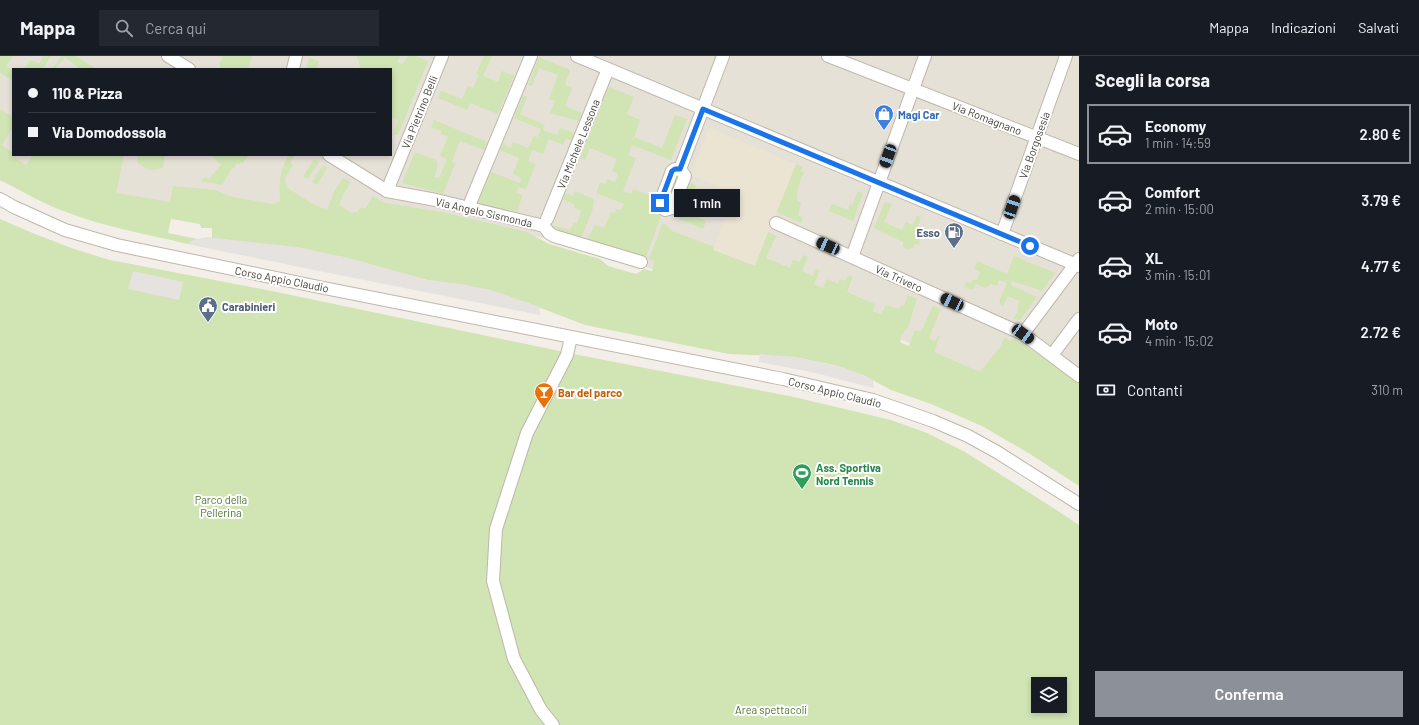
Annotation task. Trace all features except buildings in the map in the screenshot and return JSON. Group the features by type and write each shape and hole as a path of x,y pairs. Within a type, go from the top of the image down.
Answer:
{"street":[{"path":"168,56 188,68"},
{"path":"293,68 296,56"},
{"name":"Via Pietrino Belli","path":"387,191 442,56"},
{"path":"471,201 531,56"},
{"path":"577,56 1002,234 1078,263 1023,334"},
{"path":"680,169 723,56"},
{"name":"Via Romagnano","path":"828,56 1079,154"},
{"path":"852,257 925,56"},
{"name":"Via Borgosesia","path":"1002,234 1066,56"},
{"name":"Via Michele Lessona","path":"547,219 608,70"},
{"name":"Via Angelo Sismonda","path":"331,156 387,191 436,200 544,226 548,233 554,236 641,262"},
{"name":"Corso Appio Claudio","path":"0,199 65,230 117,244 833,390 873,400 933,421 980,442 1079,504"},
{"name":"Via Trivero","path":"776,223 1023,334 1079,376"},
{"path":"1052,355 1079,319"},
{"path":"553,725 541,710 514,659 493,581 496,529 527,433 567,355 571,337"}],"shaded area":[{"path":"0,56 1079,56 1079,376 1023,334 981,375 815,302 735,294 572,245 427,210 382,202 349,216 47,192 0,166"},
{"path":"709,128 796,164 755,266 713,250 728,211 719,207 723,195 718,187 691,175"},
{"path":"206,237 297,247 344,257 427,280 491,290 540,307 540,315 187,244 194,240"},
{"path":"133,271 183,282 179,300 128,289"},
{"path":"760,354 795,357 845,368 873,380 874,388 811,372 759,362"}],"green space":[{"path":"0,56 13,56 6,66 12,69 12,80 0,73"},
{"path":"43,56 51,56 44,68 25,68 30,60 40,63"},
{"path":"61,56 75,56 95,68 79,68 65,57 56,68 53,68"},
{"path":"221,56 252,56 248,67 250,68 220,68 221,66 219,64 223,58"},
{"path":"356,56 400,56 397,62 403,64 408,56 416,56 428,61 398,135 393,134 398,120 392,117 392,68 360,68 359,60"},
{"path":"484,56 492,56 483,76 498,82 502,71 514,76 498,114 470,103 467,110 438,98 441,91 462,99 468,86 473,88 479,75 476,74"},
{"path":"539,57 570,70 565,85 572,88 565,106 582,113 579,121 550,113 555,101 549,99 558,75 539,68 532,86 528,85"},
{"path":"309,58 319,61 317,68 306,68"},
{"path":"609,87 634,97 627,114 640,120 634,137 662,148 675,115 687,119 671,160 632,145 628,155 636,158 623,191 631,194 633,189 657,198 656,208 661,216 646,258 587,241 594,226 596,225 604,228 611,212 615,213 616,209 621,210 624,204 596,193 600,183 605,184 607,179 615,182 618,174 612,171 617,159 590,148 585,160 580,158"},
{"path":"523,95 527,97 520,114 545,125 543,130 557,135 560,128 574,133 571,141 566,138 563,145 549,139 543,154 532,150 528,161 536,164 526,189 519,187 516,193 522,195 518,212 478,203 491,172 520,183 521,178 513,174 519,158 500,150 503,144 511,148 513,142 528,148 534,136 538,137 541,129 514,118"},
{"path":"0,109 12,116 12,129 2,145 12,152 12,156 16,156 15,158 26,165 32,156 124,156 116,193 170,202 173,186 215,190 232,197 273,204 280,201 280,177 283,166 288,156 294,156 290,163 293,165 285,178 286,187 310,203 327,210 334,192 343,178 351,182 339,205 351,213 357,212 360,208 366,208 373,196 382,202 442,212 527,232 549,244 600,259 608,266 636,274 644,269 652,271 654,263 653,260 649,259 663,222 672,231 712,246 714,247 713,250 755,266 768,232 776,236 766,258 790,268 793,260 800,262 803,255 808,257 802,271 813,276 816,269 820,270 814,284 823,288 827,279 838,284 840,279 845,281 848,275 853,277 847,292 875,304 873,311 881,314 886,305 899,309 901,305 904,306 908,295 917,299 908,327 901,336 900,342 909,346 915,330 921,332 933,306 941,309 929,338 935,341 938,335 940,336 934,352 980,372 1000,347 1004,338 1011,341 1014,338 1079,382 1079,486 1030,454 982,426 931,404 891,390 863,375 834,365 795,357 729,354 585,325 525,302 465,285 427,280 344,257 212,238 212,228 201,228 200,224 171,219 168,233 198,239 187,244 111,226 57,209 0,180"},
{"path":"434,120 487,142 484,150 460,141 452,162 455,164 443,194 402,183 415,152 436,160 438,166 434,177 439,178 447,159 440,156 448,137 441,134 441,131 431,127"},
{"path":"138,156 165,156 163,168 152,170 146,169 137,162"},
{"path":"212,156 247,156 243,163 236,164 235,168 232,168 222,185 201,181 205,177 209,179 221,165"},
{"path":"314,159 319,162 308,179 303,177"},
{"path":"796,164 803,167 801,171 804,172 797,197 797,201 801,203 798,215 803,218 801,223 777,212"},
{"path":"323,165 327,168 317,185 312,182"},
{"path":"688,182 696,185 686,212 706,221 703,229 673,215"},
{"path":"575,191 594,199 593,208 581,239 551,230 553,225 570,230 574,223 577,223 581,211 574,207 575,205 563,199 566,193 573,196"},
{"path":"858,191 863,193 853,221 829,211 832,204 848,210 850,204 852,205"},
{"path":"885,202 892,204 884,222 902,230 906,222 913,225 917,215 921,217 914,234 920,237 919,245 915,244 913,248 908,249 903,247 903,242 874,228"},
{"name":"Parco della Pellerina","path":"0,219 74,249 110,260 267,290 579,355 794,397 891,420 927,433 965,452 1079,525 1079,725 0,725"},
{"path":"1014,256 1055,273 1042,291 1012,281 1011,285 1037,297 1020,320 1013,319 1018,311 1019,301 1008,296 1003,306 999,302 1007,283 999,280 997,286 991,284 986,288 976,284 973,290 964,287 966,282 972,283 973,280 977,280 980,272 974,269 977,261 1007,274"}],"place":[{"name":"Magi Car","path":"884,131"},
{"name":"Esso","path":"954,249"},
{"name":"Carabinieri","path":"208,323"},
{"name":"Bar del parco","path":"544,409"},
{"name":"Ass. Sportiva Nord Tennis","path":"802,490"}],"route":[{"path":"660,203 672,171 675,169 680,169 703,109 1030,246"}],"park label":[{"name":"Area spettacoli","path":"771,709"}]}
